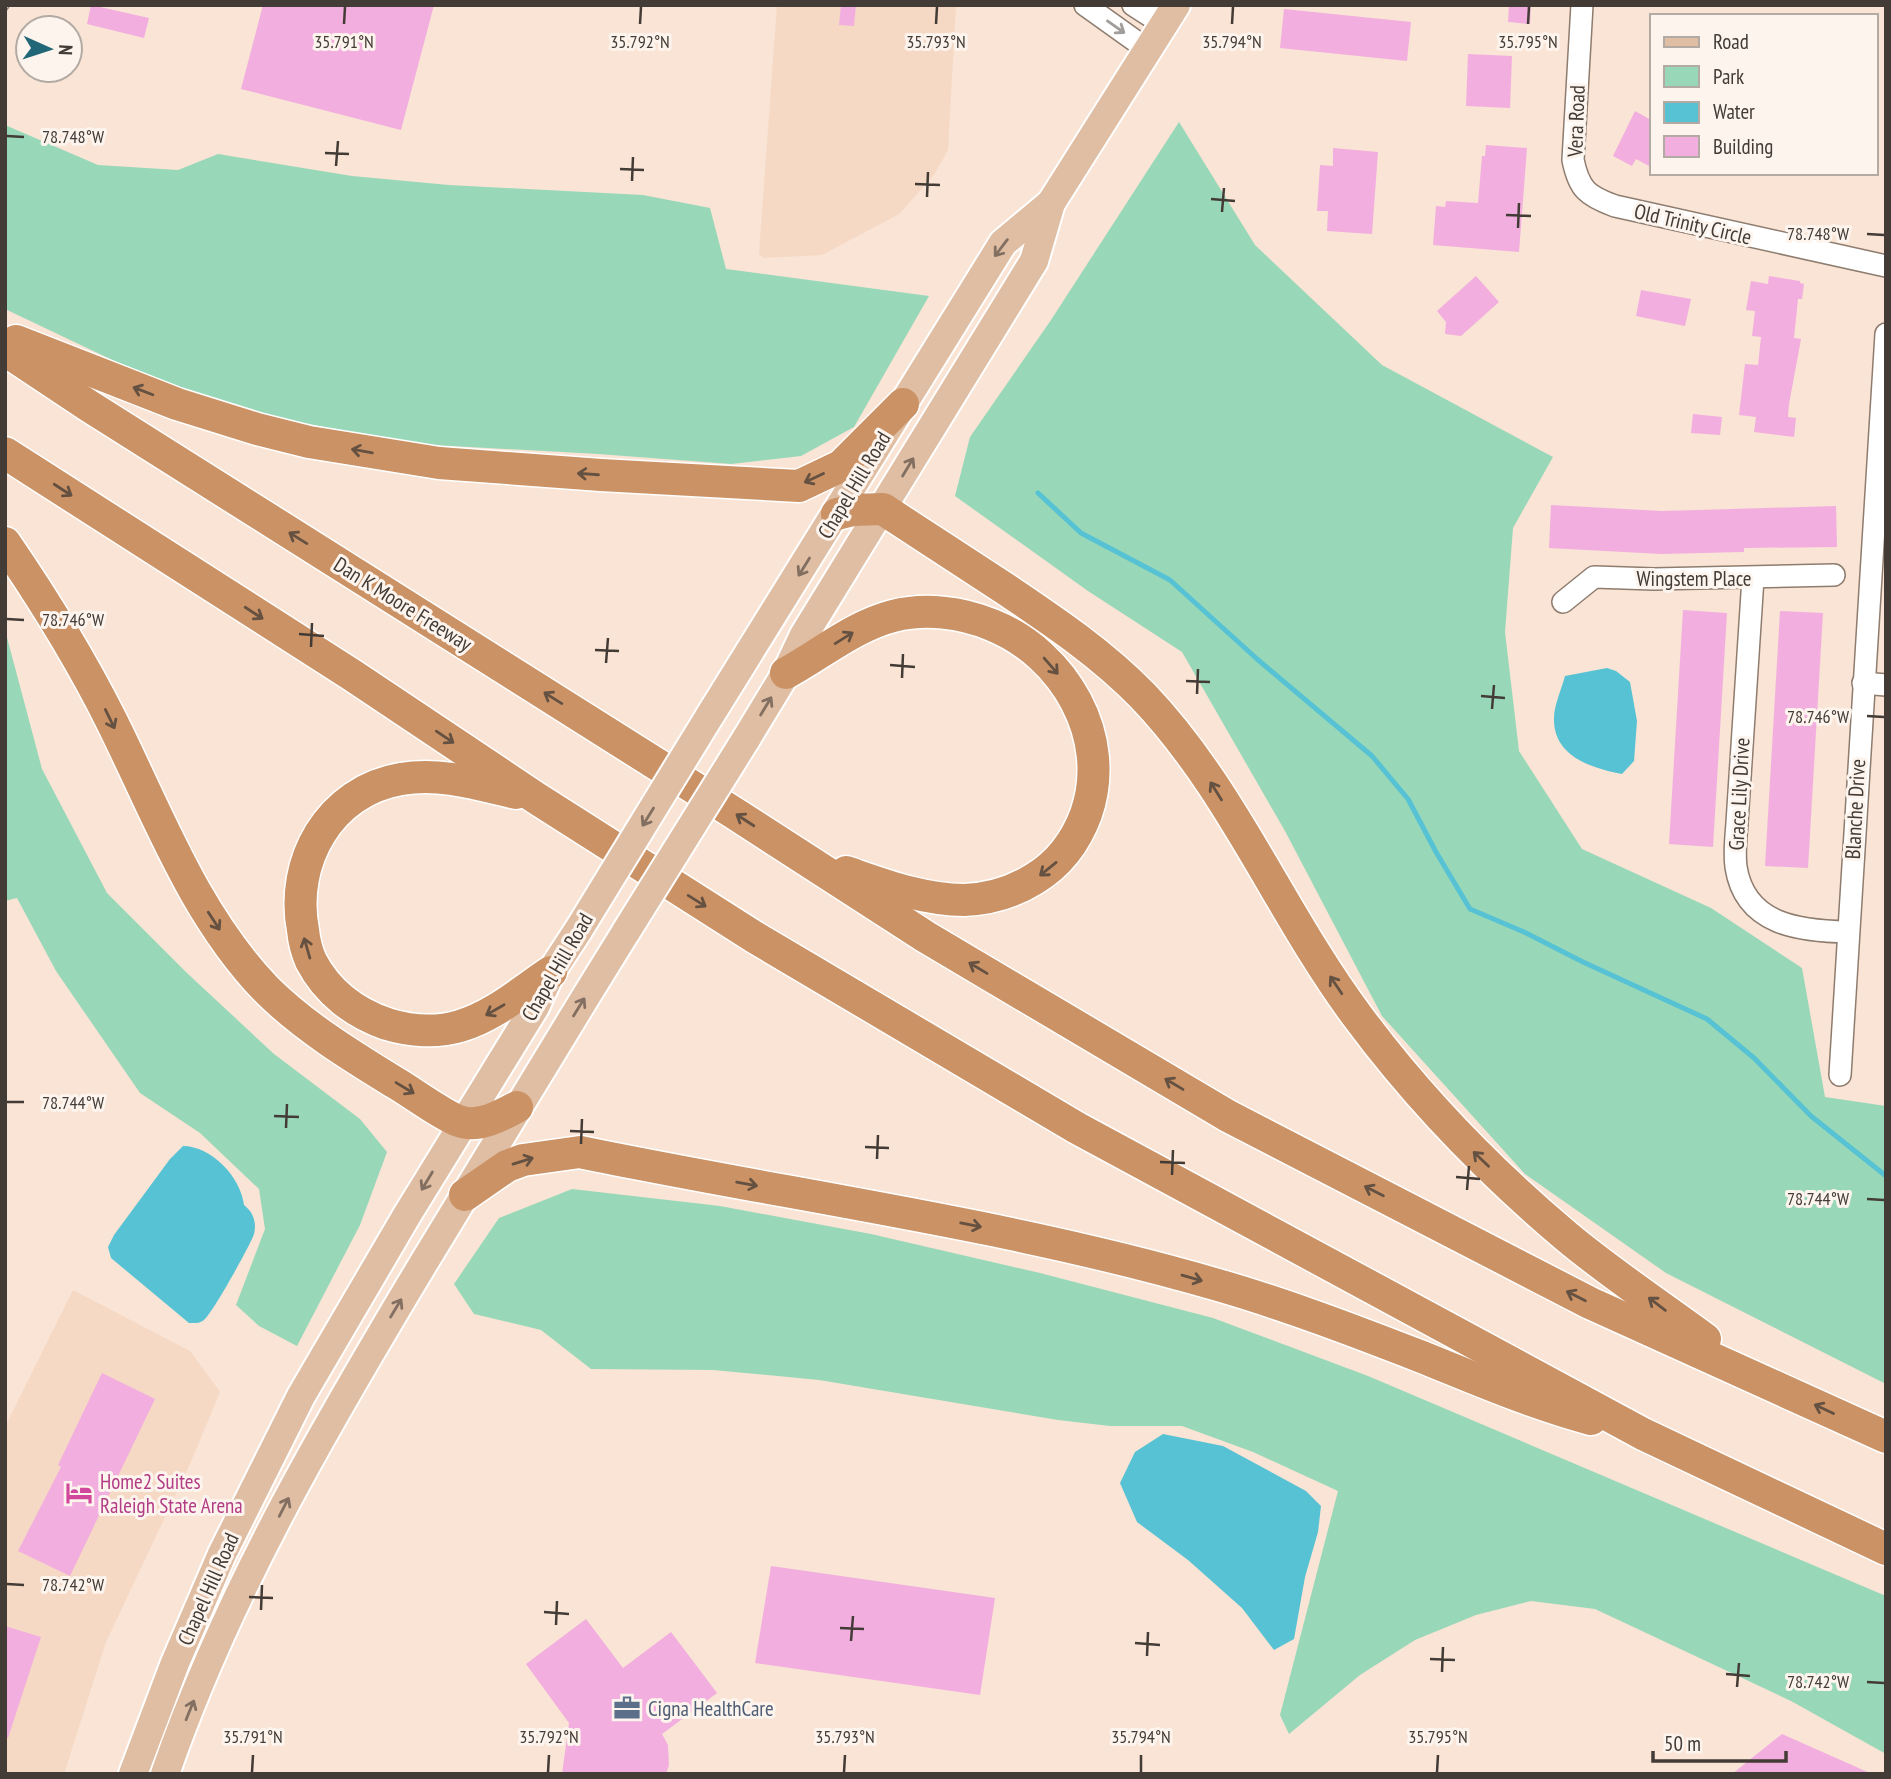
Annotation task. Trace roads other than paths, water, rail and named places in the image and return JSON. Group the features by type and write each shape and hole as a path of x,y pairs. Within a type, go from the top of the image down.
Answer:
{"highway":[{"path":"5,337 177,404 257,429 366,453 452,464 799,486 841,466 903,404"},
{"name":"Dan K Moore Freeway","path":"5,350 100,413 802,857"},
{"path":"5,453 340,668 536,798 768,945 1077,1128 1643,1434 1886,1549"},
{"path":"837,514 853,510 883,509 1075,635 1112,665 1168,725 1213,786 1357,1016 1417,1091 1513,1190 1569,1238 1751,1374"},
{"path":"5,542 79,658 200,900 247,967 277,998 334,1044 463,1123 492,1119 517,1107"},
{"path":"786,673 877,621 927,612 964,615 1016,636 1045,659 1063,680 1079,706 1091,740 1093,756 1094,774 1088,808 1070,845 1042,874 997,895 966,900 933,898 802,857"},
{"path":"536,798 440,776 402,778 366,791 339,810 327,822 316,840 304,870 300,911 310,960 324,981 341,999 357,1010 397,1027 419,1030 458,1027 500,1008 551,972"},
{"path":"802,857 926,937 1228,1116 1590,1303 1886,1437"},
{"path":"465,1195 508,1166 523,1160 580,1152 980,1227 1114,1257 1220,1286 1360,1333 1542,1406 1643,1434"}],"main road":[{"name":"Chapel Hill Road","path":"165,1774 214,1651 288,1499 352,1381 517,1107 746,739 786,673 804,635 1034,261 1051,204 1170,15"},
{"name":"Chapel Hill Road","path":"133,1774 175,1663 217,1567 295,1408 463,1123 535,1007 551,972 1003,243 1051,204"}],"street":[{"path":"1085,5 1148,50"},
{"path":"1133,5 1170,15"},
{"name":"Vera Road","path":"1582,5 1573,160 1577,178 1585,192"},
{"name":"Old Trinity Circle","path":"1585,192 1599,201 1615,206 1886,266"},
{"name":"Blanche Drive","path":"1840,1075 1886,334"},
{"name":"Wingstem Place","path":"1563,602 1594,577 1753,578 1834,575"},
{"name":"Grace Lily Drive","path":"1753,578 1736,837 1735,864 1738,880 1755,907 1774,920 1807,929 1848,932"},
{"path":"1863,683 1886,685"}],"water":[{"path":"1607,668 1616,671 1630,682 1637,721 1634,761 1622,774 1598,768 1576,758 1560,742 1555,731 1554,713 1565,676"},
{"path":"183,1146 204,1151 223,1165 237,1184 244,1205 255,1221 254,1234 223,1293 204,1320 197,1323 189,1323 111,1258 108,1247 170,1159"},
{"path":"1163,1434 1223,1446 1306,1491 1321,1506 1318,1532 1305,1577 1294,1639 1274,1650 1242,1608 1188,1560 1137,1522 1120,1483 1135,1452"}],"waterway":[{"path":"1038,493 1081,533 1170,580 1257,659 1372,756 1408,799 1470,909 1707,1019 1754,1058 1811,1116 1886,1176"}],"place":[{"name":"Home2 Suites Raleigh State Arena","path":"79,1493"},
{"name":"Cigna HealthCare","path":"627,1708"}]}
